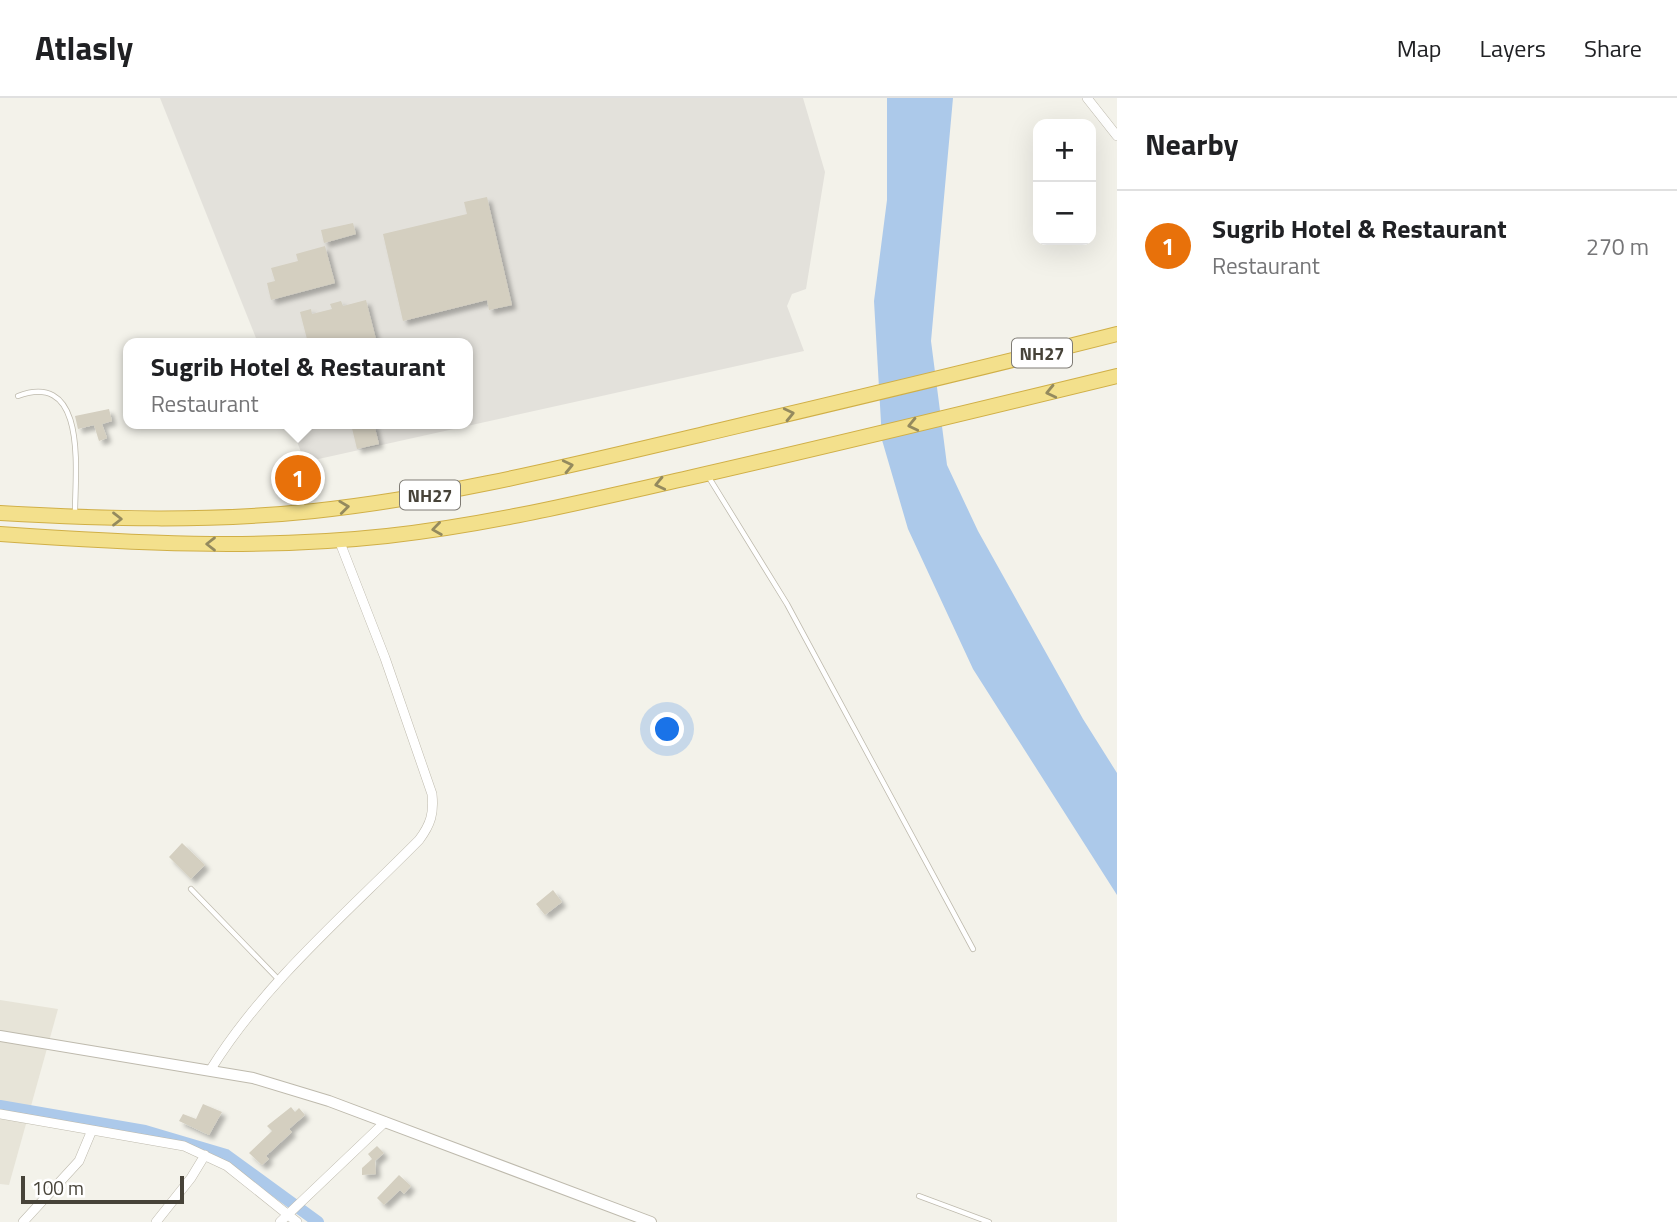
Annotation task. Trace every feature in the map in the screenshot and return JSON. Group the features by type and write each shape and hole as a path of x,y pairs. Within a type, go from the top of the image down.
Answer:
{"highway":[{"name":"NH27","path":"0,513 75,517 214,518 371,504 530,475 966,373 1117,334"},
{"name":"NH27","path":"0,534 164,544 339,540 492,521 707,474 1117,376"}],"street":[{"path":"1087,98 1117,136"},
{"path":"211,1069 228,1042 280,981 419,840 429,827 433,811 432,794 385,658 339,540"},
{"path":"0,1036 211,1069 329,1101 636,1220 651,1222"},
{"path":"0,1114 184,1146 205,1155 252,1183 284,1219 297,1222"},
{"path":"284,1219 385,1122"},
{"path":"23,1222 79,1161 92,1130"},
{"path":"156,1222 191,1178 205,1155"}],"lane":[{"path":"18,397 44,391 57,397 69,411 75,453 75,517"},
{"path":"707,474 787,604 973,948"},
{"path":"191,889 280,981"},
{"path":"919,1196 989,1222"}],"shaded area":[{"path":"160,98 803,98 825,172 806,289 792,294 787,306 804,351 473,425 473,338 256,338"},
{"path":"292,429 453,429 305,462"},
{"path":"0,1000 58,1009 9,1185 0,1184"}],"water":[{"path":"887,98 953,98 931,341 947,465 978,531 1083,719 1117,773 1117,895 973,669 908,529 882,440 874,301 887,200"}],"building":[{"path":"487,197 512,305 489,310 487,300 403,321 383,234 467,214 464,202"},
{"path":"353,223 356,234 324,243 321,230"},
{"path":"325,246 335,283 271,300 267,283 275,281 271,268 298,261 296,254"},
{"path":"366,300 376,338 307,338 300,312 311,309 312,314 332,309 330,304 341,301 343,306"},
{"path":"109,409 112,421 102,424 107,438 99,441 94,425 78,429 75,416"},
{"path":"352,429 375,429 379,444 357,449"},
{"path":"182,843 205,865 191,879 169,857"},
{"path":"553,890 562,902 545,915 536,904"},
{"path":"203,1104 222,1112 209,1135 179,1121 183,1114 196,1119"},
{"path":"291,1107 295,1112 299,1108 305,1115 289,1129 292,1132 266,1156 269,1159 262,1165 249,1153 272,1131 267,1126"},
{"path":"377,1146 384,1153 375,1161 376,1174 362,1175 362,1168 372,1159 368,1154"},
{"path":"399,1175 411,1186 404,1194 400,1190 384,1205 377,1198"}],"waterway":[{"path":"0,1106 145,1131 226,1155 318,1222"}],"place":[{"name":"Sugrib Hotel & Restaurant","path":"298,478"}]}
